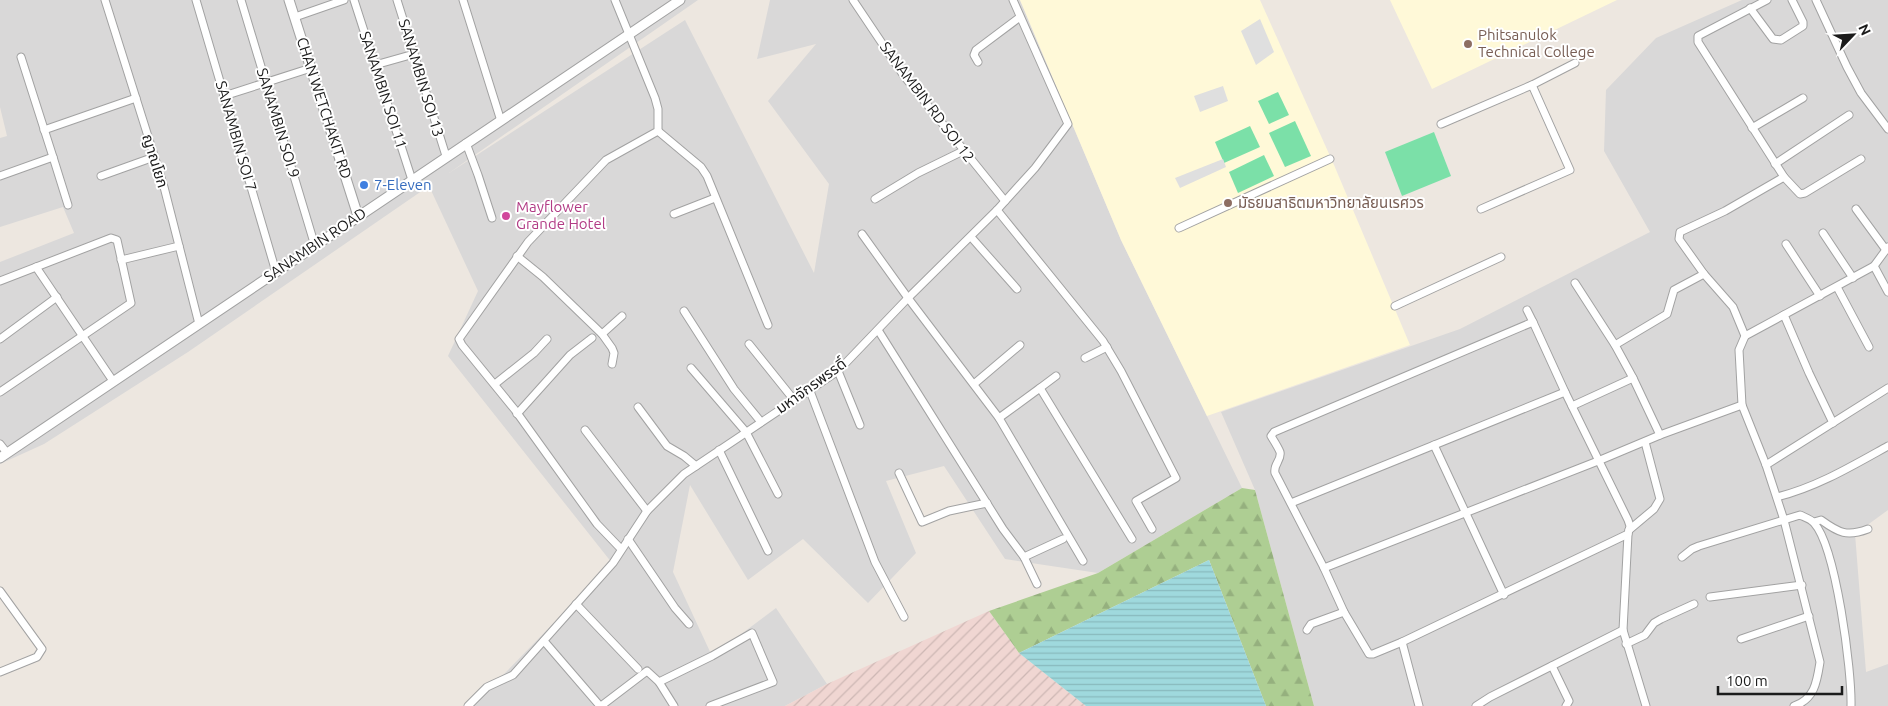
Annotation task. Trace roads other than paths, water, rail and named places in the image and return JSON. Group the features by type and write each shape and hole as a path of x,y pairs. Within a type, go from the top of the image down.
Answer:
{"street":[{"name":"ญาณโยก","path":"105,0 154,156 198,324"},
{"name":"SANAMBIN SOI 7","path":"196,0 276,272"},
{"name":"SANAMBIN SOI 9","path":"241,0 315,246"},
{"name":"CHAN WETCHAKIT RD","path":"290,0 358,216"},
{"path":"295,17 344,0"},
{"name":"SANAMBIN SOI 11","path":"354,0 412,180"},
{"name":"SANAMBIN SOI 13","path":"397,0 446,156"},
{"path":"462,0 501,121"},
{"path":"615,0 658,109 658,130 701,168 707,176 768,325"},
{"name":"SANAMBIN ROAD","path":"4,455 680,0"},
{"name":"SANAMBIN RD SOI 12","path":"853,0 904,76 1005,201"},
{"name":"มหาจักรพรรดิ์","path":"468,706 487,687 513,675 613,563 647,511 684,474 838,371 908,298 971,237 1035,168 1068,124 1013,0"},
{"path":"1767,0 1698,36 1698,42 1784,177 1800,194 1805,193 1861,159"},
{"path":"1750,8 1773,39 1781,40 1803,26 1803,22 1792,0"},
{"path":"1816,0 1861,93 1888,129"},
{"path":"978,62 974,55 976,50 1020,17"},
{"path":"375,65 414,54"},
{"path":"21,57 68,205"},
{"path":"1441,124 1532,85 1575,63"},
{"path":"224,96 311,68"},
{"path":"1481,208 1570,170 1532,85"},
{"path":"44,130 136,98"},
{"path":"1752,128 1803,98"},
{"path":"1776,164 1849,115"},
{"path":"621,549 597,524 495,384 459,339 517,256 606,160 658,130"},
{"path":"466,143 492,218"},
{"path":"874,199 918,173 963,151"},
{"path":"101,176 154,156"},
{"path":"0,176 53,157"},
{"path":"1180,228 1330,159"},
{"path":"1784,177 1725,211 1680,232 1679,239 1704,274 1732,307 1744,336 1739,350 1742,405 1766,465 1784,520 1820,662 1817,683 1808,698 1794,706"},
{"path":"674,214 715,198"},
{"path":"1744,336 1874,266 1887,249 1856,209"},
{"path":"997,210 1058,283 1107,347 1176,478 1136,501 1152,529"},
{"path":"1823,233 1853,278"},
{"path":"862,234 999,418 1083,561"},
{"path":"971,237 1017,290"},
{"path":"0,281 111,238 116,240 131,303 0,392"},
{"path":"1786,244 1820,296"},
{"path":"121,260 179,246"},
{"path":"517,256 543,277 602,334 614,353 612,364"},
{"path":"1395,306 1501,257"},
{"path":"1874,266 1888,292"},
{"path":"36,267 113,382"},
{"path":"1615,345 1667,314 1674,290 1704,274"},
{"path":"1575,283 1615,345 1660,435"},
{"path":"1837,287 1869,347"},
{"path":"0,339 57,297"},
{"path":"1527,310 1628,520 1623,630 1646,706"},
{"path":"684,311 730,383 761,422"},
{"path":"1784,315 1833,423"},
{"path":"602,334 622,316"},
{"path":"1533,322 1274,432 1271,436 1280,456 1274,469 1344,612 1368,654 1373,654 1402,642 1504,595 1628,532 1654,509 1660,499 1645,442"},
{"path":"878,330 987,504 1024,557 1036,584"},
{"path":"517,414 570,355 592,338"},
{"path":"495,384 534,353 547,339"},
{"path":"748,344 794,400"},
{"path":"974,384 1020,345"},
{"path":"1085,358 1107,347"},
{"path":"691,368 746,432 778,494"},
{"path":"838,371 860,425"},
{"path":"999,418 1056,376"},
{"path":"1572,406 1633,378"},
{"path":"1040,388 1132,539"},
{"path":"1766,465 1888,388"},
{"path":"810,391 875,562 904,617"},
{"path":"1291,503 1565,392"},
{"path":"1324,568 1660,435 1742,405"},
{"path":"638,407 667,446 696,466"},
{"path":"585,430 647,511"},
{"path":"0,444 4,455"},
{"path":"1434,445 1504,595"},
{"path":"1777,497 1810,487 1830,478 1888,446"},
{"path":"719,450 768,551"},
{"path":"900,472 922,522 949,511 987,504"},
{"path":"1682,557 1692,549 1700,546 1800,515 1814,522 1832,568 1844,629 1852,694 1851,706"},
{"path":"1814,522 1821,520 1839,533 1855,534 1868,529"},
{"path":"628,539 675,608 689,624"},
{"path":"1024,557 1063,540"},
{"path":"1710,597 1802,585"},
{"path":"0,590 42,649 37,657 0,672"},
{"path":"576,604 638,669"},
{"path":"1626,644 1645,635 1654,623 1694,604"},
{"path":"1307,630 1311,624 1344,612"},
{"path":"1741,639 1808,616"},
{"path":"1476,706 1490,697 1623,630"},
{"path":"659,682 712,656 752,633 773,682 710,706"},
{"path":"544,641 601,706 647,671 659,682 674,706"},
{"path":"1402,642 1419,706"},
{"path":"1552,666 1569,701 1566,706"}],"water":[{"path":"1209,560 1266,706 1086,706 1019,653"}],"place":[{"name":"Phitsanulok Technical College","path":"1468,44"},
{"name":"7-Eleven","path":"364,185"},
{"name":"มัธยมสาธิตมหาวิทยาลัยนเรศวร","path":"1228,203"},
{"name":"Mayflower Grande Hotel","path":"506,216"}]}
